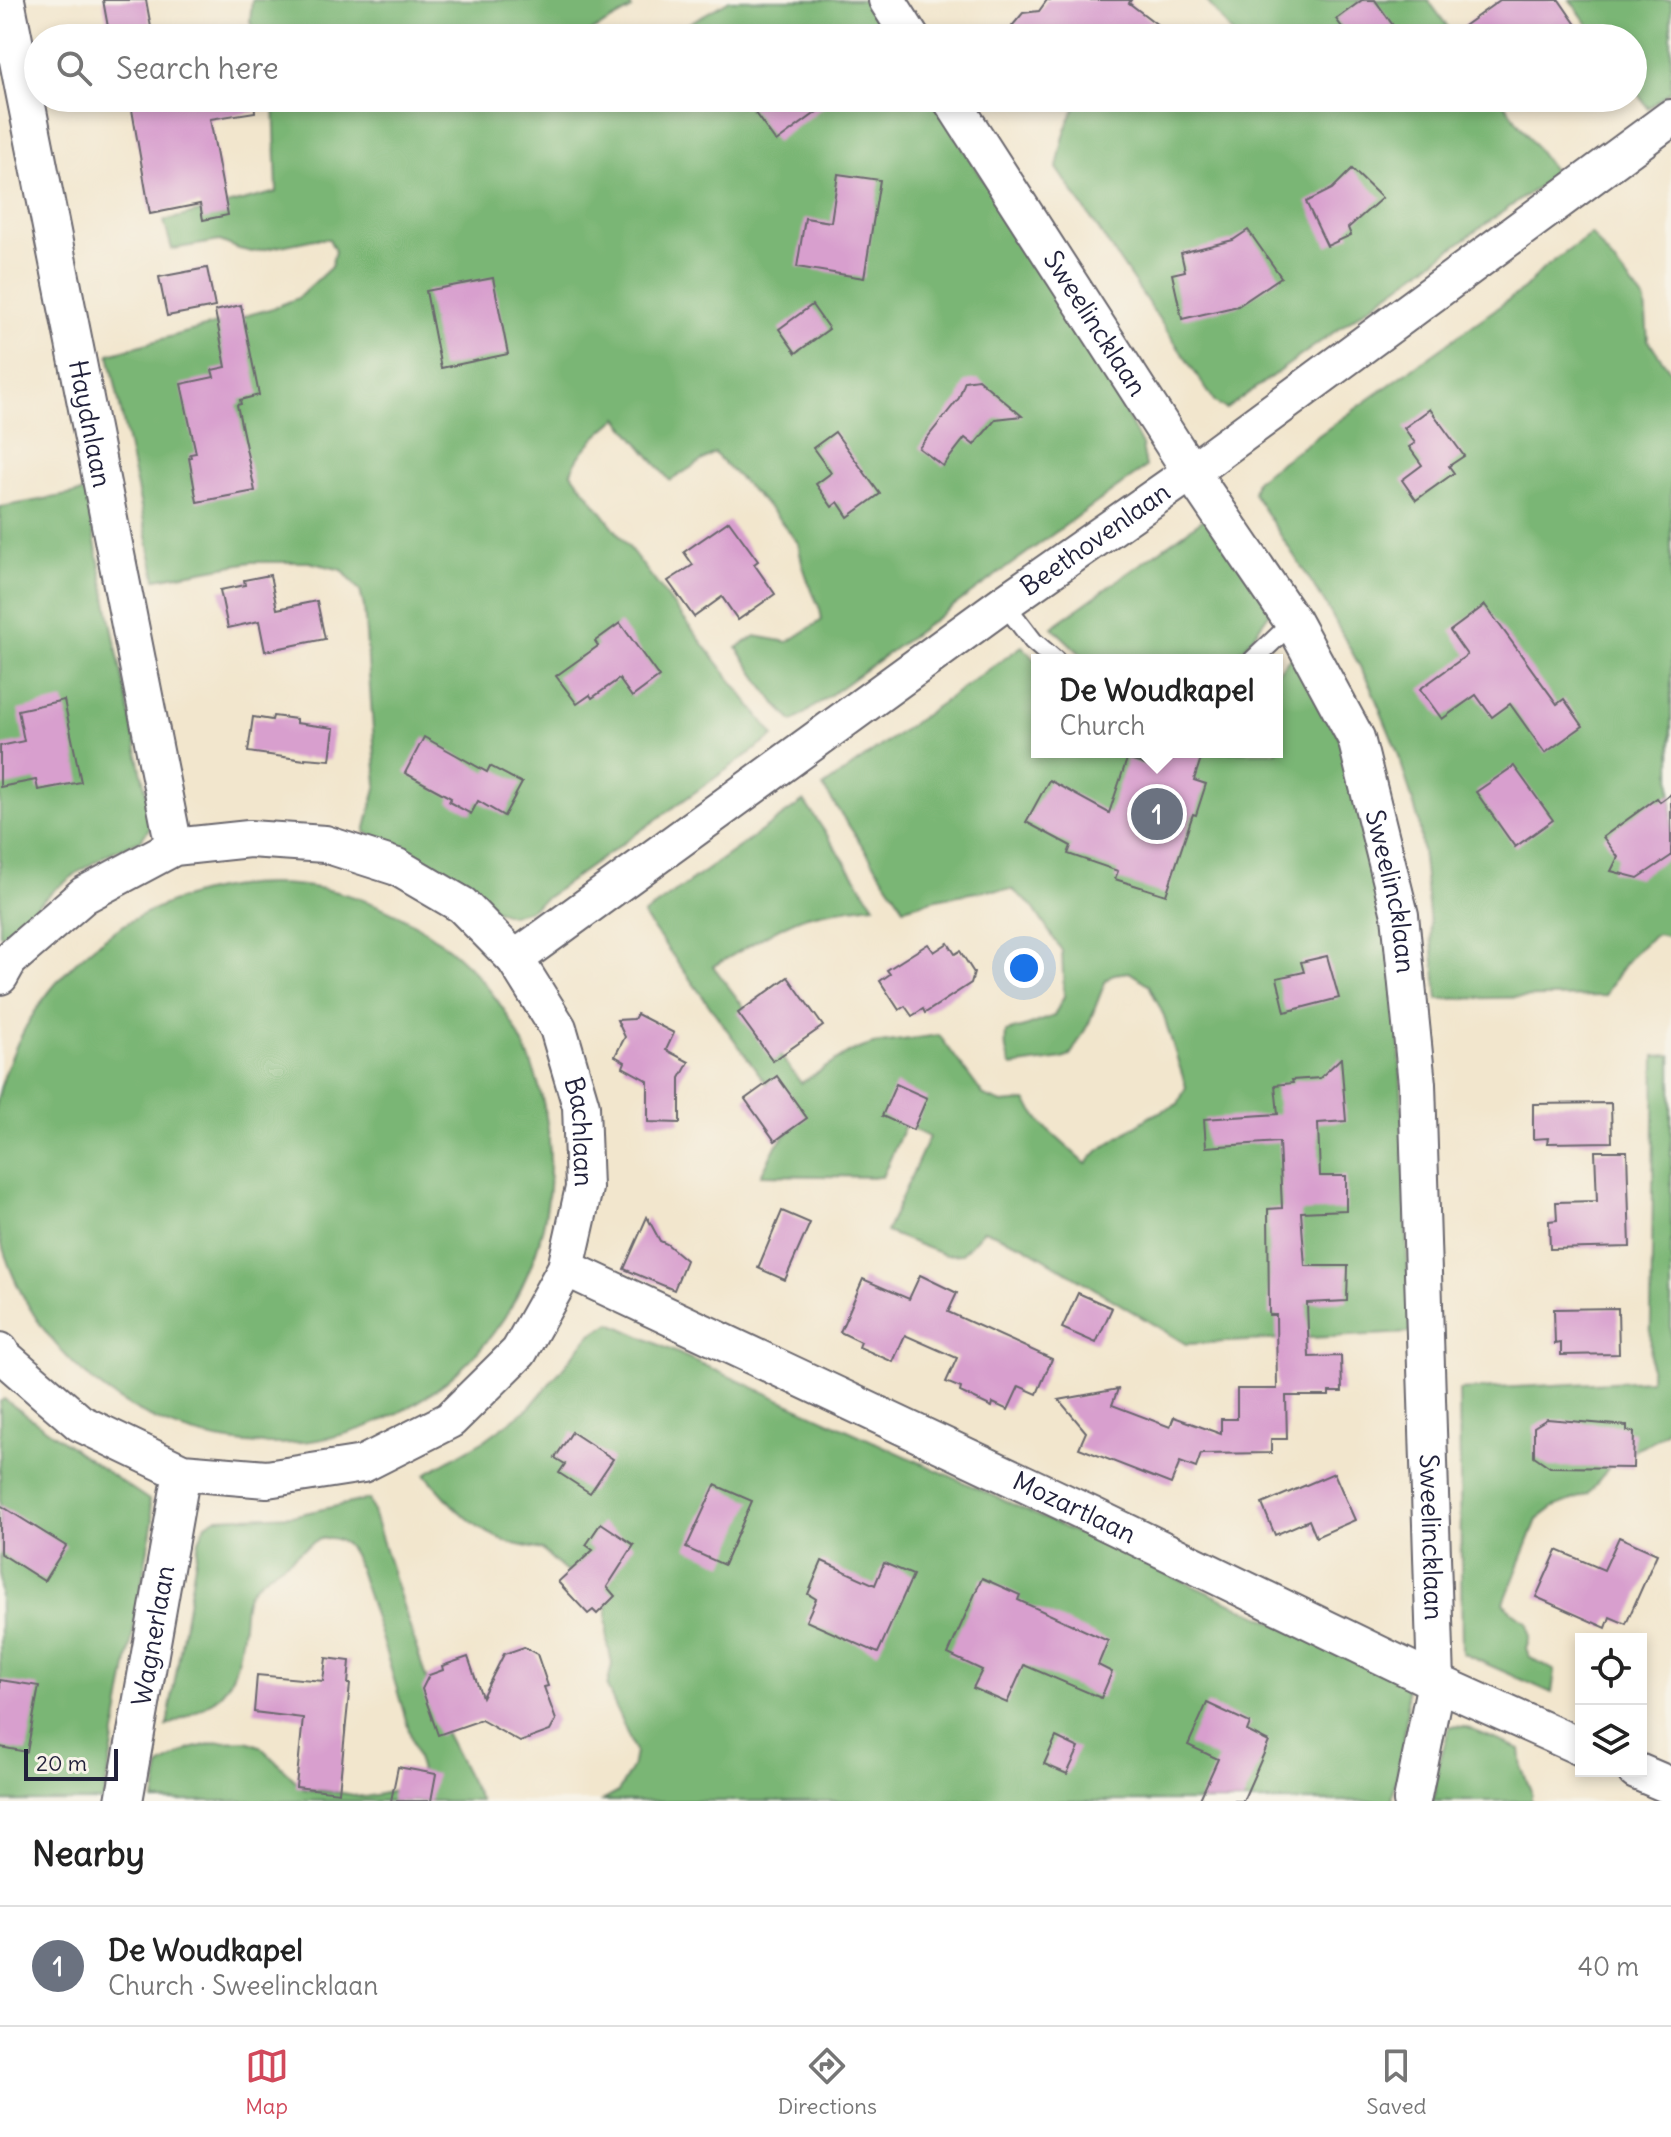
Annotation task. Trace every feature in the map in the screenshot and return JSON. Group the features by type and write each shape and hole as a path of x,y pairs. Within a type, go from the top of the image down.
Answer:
{"street":[{"name":"Haydnlaan","path":"6,0 13,105 174,847"},
{"path":"887,0 902,24"},
{"name":"Sweelincklaan","path":"959,112 1191,472 1293,622 1356,738 1400,915 1417,1084 1436,1682 1412,1801"},
{"name":"Beethovenlaan","path":"515,959 1004,603 1191,472 1671,118"},
{"name":"Bachlaan","path":"0,976 9,960 84,895 174,847 249,839 325,844 397,867 462,905 515,959 558,1028 581,1106 584,1188 566,1268 519,1352 450,1420 363,1464 267,1479 182,1472 80,1423 1,1355"},
{"name":"Mozartlaan","path":"566,1268 1091,1515 1436,1682 1575,1744"},
{"name":"Wagnerlaan","path":"124,1801 182,1472"},
{"path":"1647,1776 1671,1786"}],"lane":[{"path":"1004,603 1033,641 1048,654"},
{"path":"1259,654 1293,622"}],"green space":[{"path":"252,0 628,0 632,9 605,24 250,22"},
{"path":"730,0 871,0 886,24 688,24"},
{"path":"1206,0 1428,0 1446,24 1225,24"},
{"path":"1570,0 1671,0 1671,91 1647,107 1647,24 1588,24"},
{"path":"274,112 940,112 1091,348 1142,445 1146,467 793,722 774,702 737,648 755,636 788,642 822,620 798,543 774,513 714,453 670,481 618,418 585,449 571,472 774,736 529,910 511,915 494,910 424,860 365,832 377,784 364,607 360,591 342,570 309,562 251,562 156,579 109,354 273,308 298,298 331,267 335,251 329,239 252,252 220,241 172,249 164,221 277,192"},
{"path":"1074,112 1510,112 1556,174 1226,409 1215,402 1057,168"},
{"path":"1591,234 1645,302 1648,340 1671,372 1671,937 1657,934 1639,948 1621,969 1605,996 1438,999 1419,822 1399,756 1370,685 1325,603 1253,493 1256,480 1525,288 1543,269"},
{"path":"85,492 153,823 141,840 108,854 80,871 2,936 0,507"},
{"path":"1208,516 1271,611 1237,654 1081,654 1052,627"},
{"path":"1022,646 1031,656 1031,758 1283,758 1283,666 1295,651 1319,683 1357,788 1398,995 1410,1333 1186,1344 1024,1246 984,1230 962,1254 945,1255 886,1232 929,1137 905,1125 882,1177 761,1175 777,1144 796,1124 643,915 804,801 874,905 823,912 795,920 713,966 801,1083 850,1052 873,1044 939,1035 984,1096 1002,1103 1026,1101 1043,1125 1086,1164 1098,1151 1151,1116 1178,1104 1186,1087 1163,1014 1149,985 1129,972 1114,974 1106,980 1089,1023 1070,1056 1012,1066 1006,1049 1006,1032 1054,1016 1064,996 1062,951 1032,906 1013,890 988,890 904,908 823,787"},
{"path":"270,884 325,890 377,906 425,931 468,966 503,1009 517,1032 538,1083 548,1137 548,1191 538,1245 517,1296 503,1319 468,1362 425,1397 377,1422 325,1438 270,1444 215,1438 163,1422 115,1397 72,1362 37,1319 12,1271 -1,1232 -1,1096 12,1057 37,1009 72,966 115,931 163,906 215,890"},
{"path":"1671,1055 1671,1420 1664,1433 1646,1445 1617,1457 1588,1494 1554,1507 1537,1520 1504,1603 1528,1623 1530,1637 1526,1648 1529,1656 1555,1671 1552,1693 1462,1653 1459,1390 1650,1380 1655,1056"},
{"path":"611,1323 1404,1681 1407,1691 1406,1721 1392,1801 602,1801 618,1792 632,1768 635,1752 607,1687 612,1664 607,1639 607,1597 564,1570 542,1550 509,1543 484,1531 456,1509 425,1474 486,1439 530,1407 591,1334"},
{"path":"4,1399 149,1500 153,1520 103,1801 0,1801 0,1402"},
{"path":"369,1499 440,1722 480,1801 154,1801 160,1766 190,1749 218,1742 247,1741 260,1746 304,1789 365,1797 424,1782 357,1564 349,1548 332,1538 308,1545 255,1585 246,1601 239,1654 229,1683 212,1702 167,1726 199,1540 206,1524 216,1518 296,1515"},
{"path":"1450,1726 1465,1727 1520,1749 1531,1801 1433,1801"}],"building":[{"path":"103,0 146,0 150,24 107,24"},
{"path":"1047,0 1131,0 1129,3 1157,24 1014,24 1023,13 1039,11"},
{"path":"1362,0 1375,0 1392,24 1340,24 1336,19"},
{"path":"1500,0 1559,0 1576,24 1467,24"},
{"path":"132,112 255,112 210,119 228,215 203,220 200,204 150,214"},
{"path":"754,112 817,112 776,142"},
{"path":"1352,169 1382,198 1348,228 1351,235 1327,246 1306,202 1332,189"},
{"path":"838,174 880,180 864,278 797,267 805,218 831,222"},
{"path":"1248,230 1281,277 1238,306 1182,319 1172,274 1185,271 1181,253 1233,240"},
{"path":"207,268 215,307 167,316 159,277"},
{"path":"493,278 508,354 441,368 426,291"},
{"path":"241,305 259,395 240,400 241,404 237,405 255,491 197,502 189,458 190,454 196,453 181,384 214,377 212,370 226,367 215,311"},
{"path":"812,305 829,329 796,353 779,329"},
{"path":"978,379 1022,416 996,419 974,445 965,438 943,466 919,448 959,398 965,381"},
{"path":"1430,409 1464,456 1449,466 1454,473 1416,500 1402,480 1422,465 1409,447 1415,443 1404,428"},
{"path":"835,432 880,494 848,517 838,502 832,507 816,484 831,473 813,448"},
{"path":"729,521 758,561 754,564 775,594 738,620 722,597 694,617 668,581 693,565 684,552"},
{"path":"270,575 277,609 317,601 325,639 265,651 259,621 228,628 220,590 245,585 244,580"},
{"path":"1485,605 1557,704 1564,699 1583,726 1545,753 1510,704 1492,717 1476,695 1442,719 1420,689 1467,655 1450,631"},
{"path":"620,623 659,677 632,697 619,679 592,698 590,695 577,704 556,676 598,646 595,641"},
{"path":"64,700 81,782 38,790 36,780 0,787 0,746 24,741 18,710"},
{"path":"273,716 296,719 296,723 334,728 330,760 305,760 248,752 253,717 272,720"},
{"path":"424,737 487,772 490,766 522,783 504,816 478,801 471,814 449,802 451,798 405,773"},
{"path":"1151,758 1201,758 1194,780 1206,784 1166,895 1115,879 1118,871 1068,854 1071,846 1026,822 1049,780 1109,813 1127,759 1148,766"},
{"path":"1514,766 1553,820 1515,847 1476,792"},
{"path":"1671,794 1671,856 1638,878 1611,871 1618,857 1603,837 1657,798 1660,802"},
{"path":"948,943 955,954 960,951 974,973 971,983 925,1013 923,1009 912,1016 905,1006 899,1010 880,981 890,974 887,970 928,944 934,952"},
{"path":"1327,956 1339,998 1285,1012 1277,978 1304,972 1301,962"},
{"path":"788,977 823,1026 773,1061 738,1013"},
{"path":"637,1014 674,1033 666,1050 689,1062 680,1078 680,1123 648,1122 648,1081 623,1067 625,1062 615,1056 625,1037 617,1020 634,1019"},
{"path":"1341,1058 1346,1121 1318,1123 1320,1176 1346,1176 1346,1210 1301,1212 1305,1266 1348,1266 1347,1301 1307,1303 1309,1357 1341,1356 1342,1392 1329,1392 1329,1396 1286,1396 1287,1439 1271,1439 1271,1453 1201,1454 1196,1468 1180,1462 1171,1484 1079,1448 1086,1432 1059,1400 1118,1389 1112,1405 1170,1427 1174,1417 1221,1434 1221,1419 1237,1419 1237,1389 1277,1389 1276,1315 1269,1315 1268,1209 1282,1208 1279,1142 1206,1147 1204,1119 1278,1114 1275,1085 1320,1078"},
{"path":"777,1076 807,1118 775,1141 745,1099"},
{"path":"896,1084 927,1098 913,1130 882,1116"},
{"path":"1611,1103 1612,1142 1547,1143 1548,1138 1533,1139 1533,1104"},
{"path":"1595,1151 1627,1151 1630,1247 1550,1249 1549,1221 1557,1220 1556,1202 1597,1201"},
{"path":"782,1211 810,1223 785,1280 758,1268"},
{"path":"647,1217 660,1241 686,1260 674,1290 624,1269"},
{"path":"920,1275 957,1293 948,1312 1052,1359 1037,1394 1019,1386 1008,1410 993,1403 992,1407 946,1382 957,1358 905,1335 893,1362 859,1347 861,1342 840,1332 863,1279 909,1299"},
{"path":"1078,1293 1112,1308 1096,1343 1062,1328"},
{"path":"1618,1308 1619,1354 1561,1355 1561,1343 1555,1344 1554,1309"},
{"path":"1547,1419 1627,1426 1627,1431 1634,1432 1633,1468 1550,1467 1534,1456 1534,1427"},
{"path":"572,1432 613,1459 590,1493 559,1473 565,1464 555,1458"},
{"path":"1334,1473 1355,1520 1316,1537 1309,1520 1275,1535 1262,1504"},
{"path":"715,1485 752,1501 724,1565 686,1548"},
{"path":"0,1505 66,1546 44,1581 0,1553"},
{"path":"601,1523 634,1545 607,1587 615,1596 597,1614 593,1610 588,1614 558,1582 593,1550 586,1545"},
{"path":"1619,1537 1657,1554 1626,1624 1610,1617 1606,1628 1536,1597 1557,1550 1604,1570"},
{"path":"822,1561 875,1585 884,1563 913,1575 878,1653 806,1621 816,1599 808,1594"},
{"path":"982,1578 1020,1595 1018,1600 1108,1641 1098,1665 1112,1672 1101,1698 1024,1665 1007,1703 973,1688 982,1670 948,1654"},
{"path":"524,1647 537,1654 548,1686 544,1687 556,1720 550,1731 520,1742 481,1720 438,1735 422,1689 429,1675 443,1670 442,1666 468,1657 482,1697 504,1654"},
{"path":"326,1658 350,1661 339,1792 296,1787 303,1718 254,1712 257,1675 323,1681"},
{"path":"0,1680 39,1686 27,1752 0,1747"},
{"path":"1207,1703 1250,1723 1247,1731 1269,1742 1243,1801 1199,1801 1218,1759 1188,1745"},
{"path":"1056,1737 1079,1748 1067,1774 1044,1764"},
{"path":"398,1767 436,1774 431,1801 391,1801"}],"place":[{"name":"De Woudkapel","path":"1157,814"}]}
